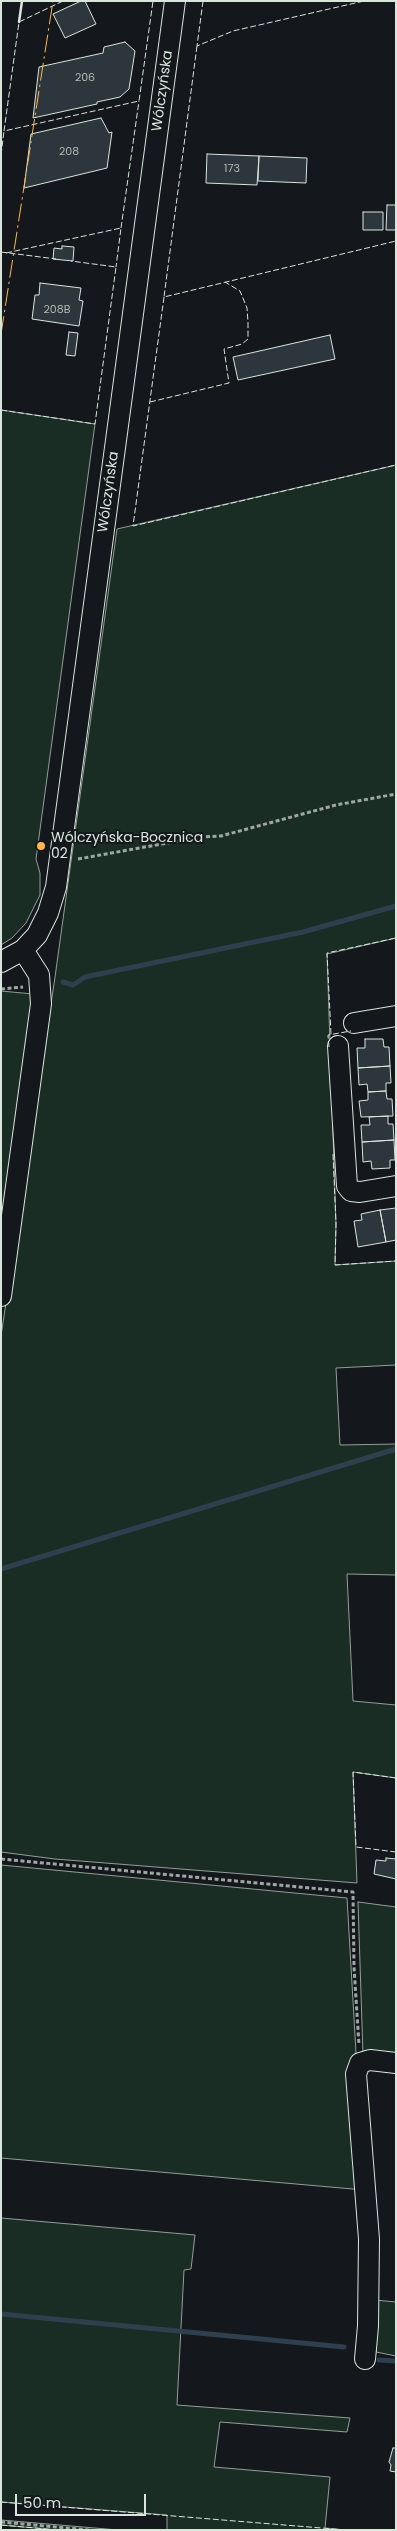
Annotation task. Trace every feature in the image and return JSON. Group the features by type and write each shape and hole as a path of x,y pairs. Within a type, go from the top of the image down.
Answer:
{"street":[{"name":"Wólczyńska","path":"1,962 23,950 37,935 48,913 59,866 175,1"},
{"path":"1,1296 41,1004 39,975 23,950"},
{"path":"354,1023 396,1016"},
{"path":"338,1046 346,1186 351,1191 360,1192 396,1186"},
{"path":"365,2358 368,2326 370,2248 362,2125 356,2074 360,2063 370,2060 396,2063"}],"path":[{"path":"59,866 71,860 201,837 220,836 336,806 396,794"},
{"path":"1,1859 352,1892 360,2063"},
{"path":"1,2522 89,2530"}],"green space":[{"path":"1,410 95,424 36,859 40,873 40,895 26,923 12,938 1,945"},
{"path":"396,465 396,938 327,954 336,1224 335,1265 396,1261 396,1365 336,1368 340,1445 396,1444 396,1575 347,1574 353,1701 396,1705 396,1778 353,1772 357,1883 55,1859 1,1852 1,1336 55,977 117,529"},
{"path":"1,991 33,994 1,1239"},
{"path":"1,1865 347,1898 364,2190 1,2158"},
{"path":"358,1902 396,1907 396,2059 363,2055"},
{"path":"1,2218 195,2235 191,2269 184,2270 177,2405 350,2418 347,2432 220,2422 214,2467 330,2477 325,2528 346,2530 167,2530 167,2515 1,2502"},
{"path":"375,2300 396,2302 396,2356 376,2352"},
{"path":"1,2520 118,2530 58,2530 1,2525"}],"building":[{"path":"81,1 85,1 96,24 65,38 53,14"},
{"path":"125,42 135,51 129,89 120,97 33,118 39,67 103,53 104,47"},
{"path":"101,118 109,133 112,132 107,168 24,188 31,134"},
{"path":"207,154 259,156 257,185 206,183"},
{"path":"259,156 307,158 306,183 258,181"},
{"path":"387,205 396,205 396,230 386,230"},
{"path":"363,212 383,212 383,230 363,230"},
{"path":"62,246 74,247 73,261 53,259 54,248 62,249"},
{"path":"40,283 81,288 79,300 83,301 79,326 32,319 35,295 39,295"},
{"path":"69,332 78,333 75,356 66,355"},
{"path":"330,335 335,359 238,380 233,357"},
{"path":"365,1039 383,1039 384,1047 389,1047 390,1066 358,1068 357,1048 365,1048"},
{"path":"390,1066 391,1083 386,1083 386,1091 368,1092 367,1084 359,1085 358,1068"},
{"path":"386,1091 387,1099 392,1099 393,1116 361,1117 359,1101 368,1100 368,1092"},
{"path":"388,1116 388,1124 393,1124 394,1140 362,1142 361,1125 370,1125 369,1117"},
{"path":"394,1140 395,1160 390,1160 390,1168 372,1169 371,1161 363,1162 362,1142"},
{"path":"396,1208 396,1240 386,1242 380,1210"},
{"path":"380,1210 386,1242 358,1247 354,1221 362,1220 361,1214"},
{"path":"386,1858 396,1859 396,1879 374,1874 376,1860 386,1861"},
{"path":"393,2448 396,2448 396,2472 390,2471 391,2465 389,2462"}],"waterway":[{"path":"63,982 73,985 85,977 303,932 396,906"},
{"path":"1,1569 396,1449"},
{"path":"1,2314 344,2347"},
{"path":"379,2360 396,2361"}],"fence":[{"path":"63,1 19,22 4,131 139,101 153,1"},
{"path":"203,1 197,46 233,31 364,1"},
{"path":"197,46 164,297 396,241"},
{"path":"121,228 139,101"},
{"path":"1,155 4,131"},
{"path":"6,253 121,228 116,267"},
{"path":"1,252 56,259"},
{"path":"1,410 95,424 116,267 71,261"},
{"path":"150,402 229,383 224,349 242,344 248,339 248,322 247,308 240,291 225,282"},
{"path":"164,297 133,526 396,465"},
{"path":"331,1034 327,953 396,938"},
{"path":"329,1047 328,1035 351,1031"},
{"path":"333,1154 336,1224 335,1265 396,1261"},
{"path":"396,1778 353,1772 356,1847 396,1852"},
{"path":"1,2502 346,2530"},
{"path":"1,2525 58,2530"}],"wall":[{"path":"19,22 22,1"}],"power":[{"path":"1,334 53,1"}],"place":[{"name":"Wólczyńska-Bocznica 02","path":"41,846"}]}
